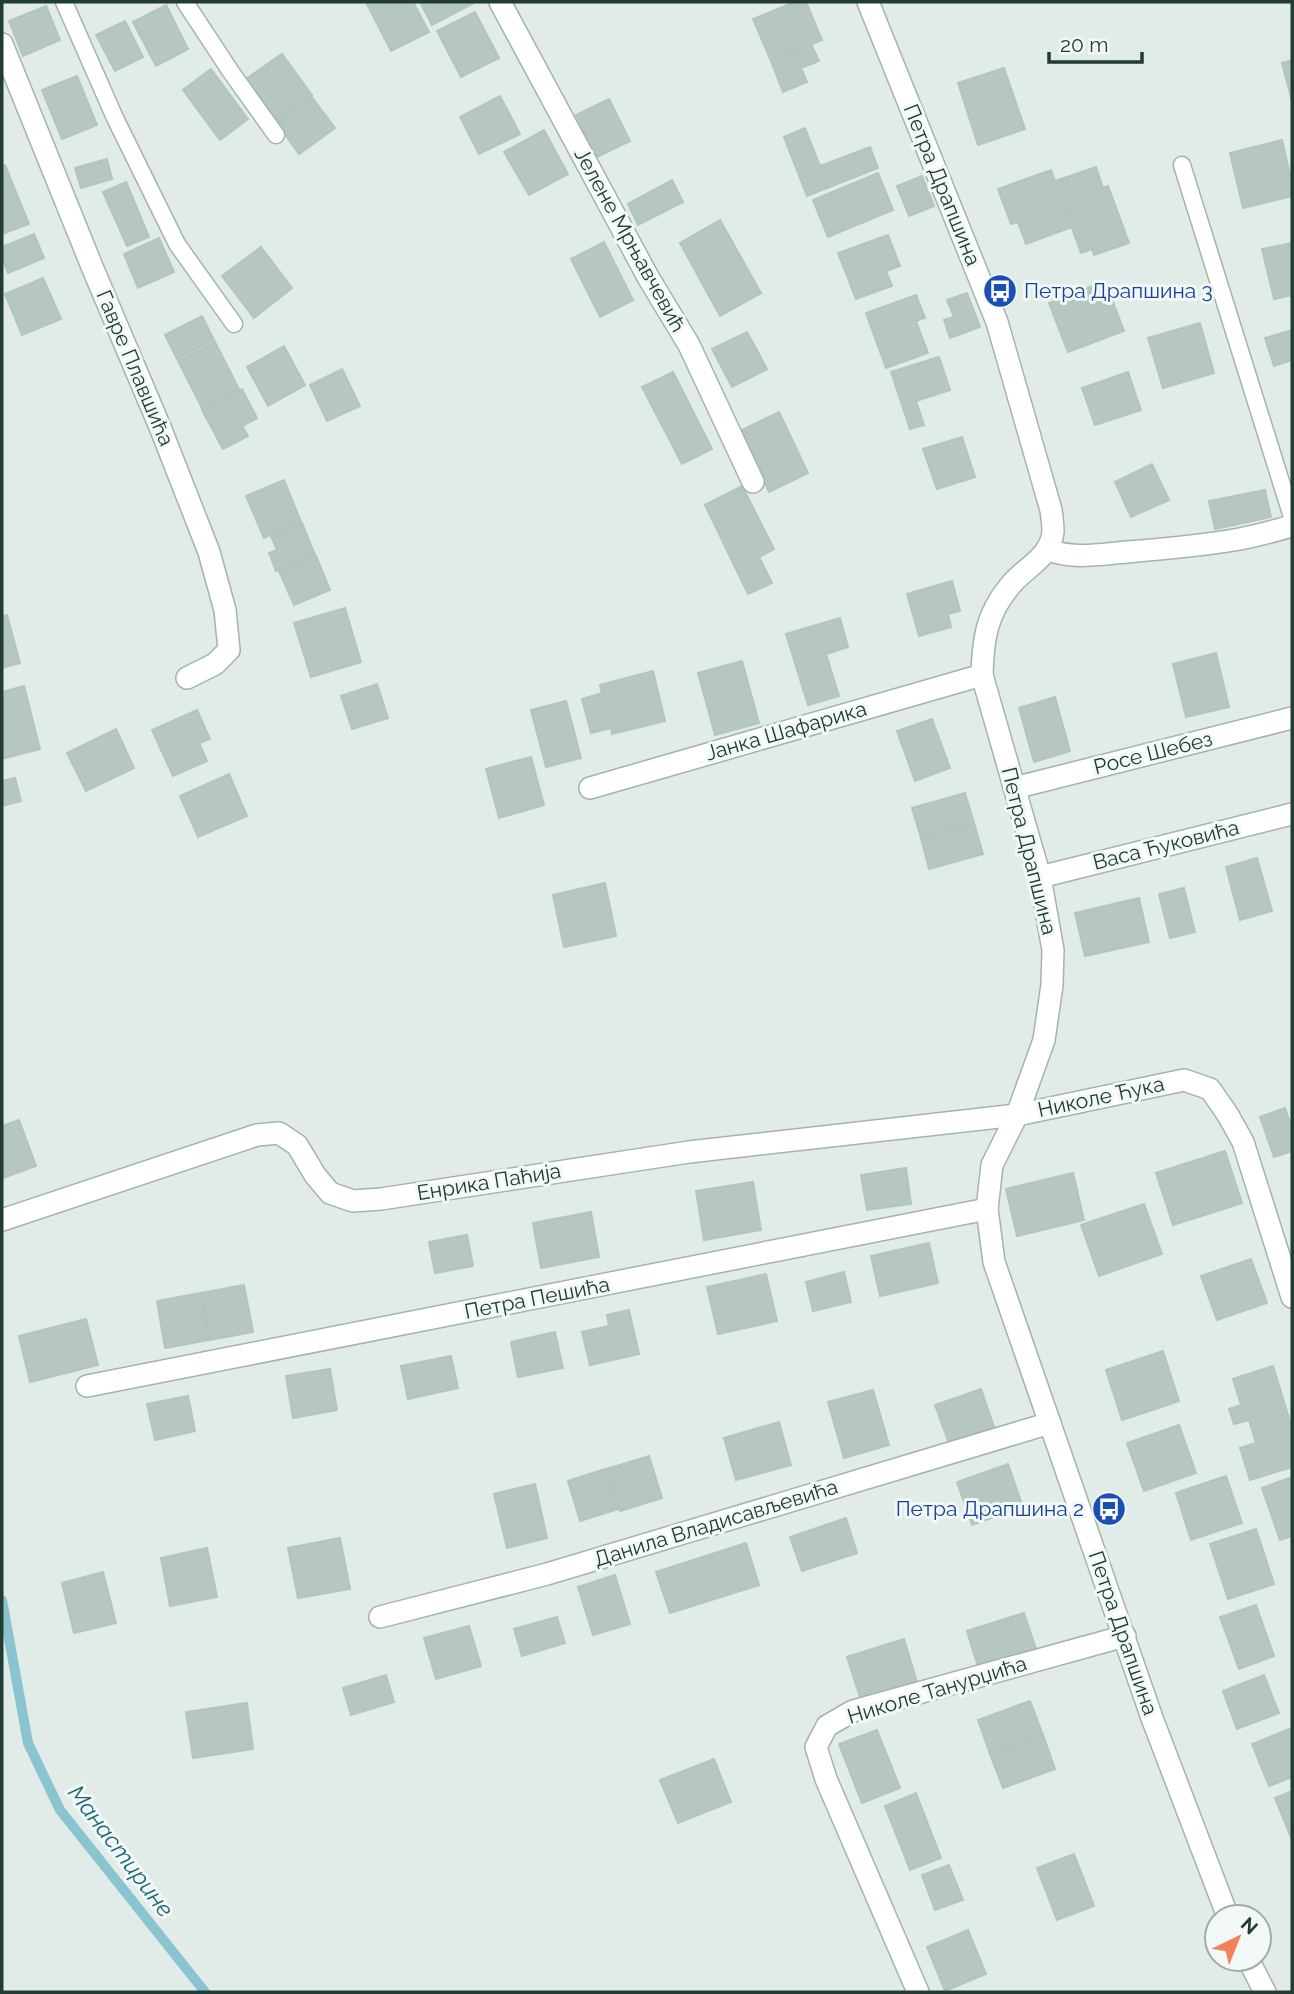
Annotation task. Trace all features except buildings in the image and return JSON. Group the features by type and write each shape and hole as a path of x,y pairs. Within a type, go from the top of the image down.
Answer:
{"street":[{"name":"Јелене Мрњавчевић","path":"500,2 649,277 689,345 753,482"},
{"name":"Петра Драпшина","path":"868,2 997,322 1051,510 1053,531 1047,549 1038,561 1009,586 988,623 983,652 982,675 1040,877 1053,950 1052,985 1044,1040 1017,1115 992,1166 987,1209 994,1262 1152,1718 1223,1903"},
{"name":"Гавре Плавшића","path":"2,44 209,552 225,610 229,650 215,664 187,678"},
{"path":"1047,549 1071,555 1190,547 1237,540 1292,526"},
{"name":"Јанка Шафарика","path":"590,788 982,675"},
{"name":"Росе Шебез","path":"1014,788 1292,718"},
{"name":"Васа Ћуковића","path":"1040,877 1292,814"},
{"name":"Николе Ћука","path":"1017,1115 1184,1080 1210,1089 1243,1142 1292,1297"},
{"name":"Енрика Паћија","path":"2,1220 257,1135 279,1133 297,1145 315,1175 330,1193 353,1201 689,1152 1017,1115"},
{"name":"Петра Пешића","path":"87,1387 987,1209"},
{"name":"Данила Владисављевића","path":"380,1616 547,1573 1051,1423"},
{"name":"Николе Танурџића","path":"918,1992 826,1779 816,1747 827,1726 853,1711 1125,1636"},
{"path":"1255,1973 1265,1992"}],"lane":[{"path":"64,2 115,118 177,244 234,324"},
{"path":"185,2 276,135"},
{"path":"1182,165 1292,517"}],"waterway":[{"name":"Манастирине","path":"2,1600 28,1743 60,1810 205,1992"}],"place":[{"name":"Петра Драпшина 3","path":"1000,291"},
{"name":"Петра Драпшина 2","path":"1109,1509"}]}
